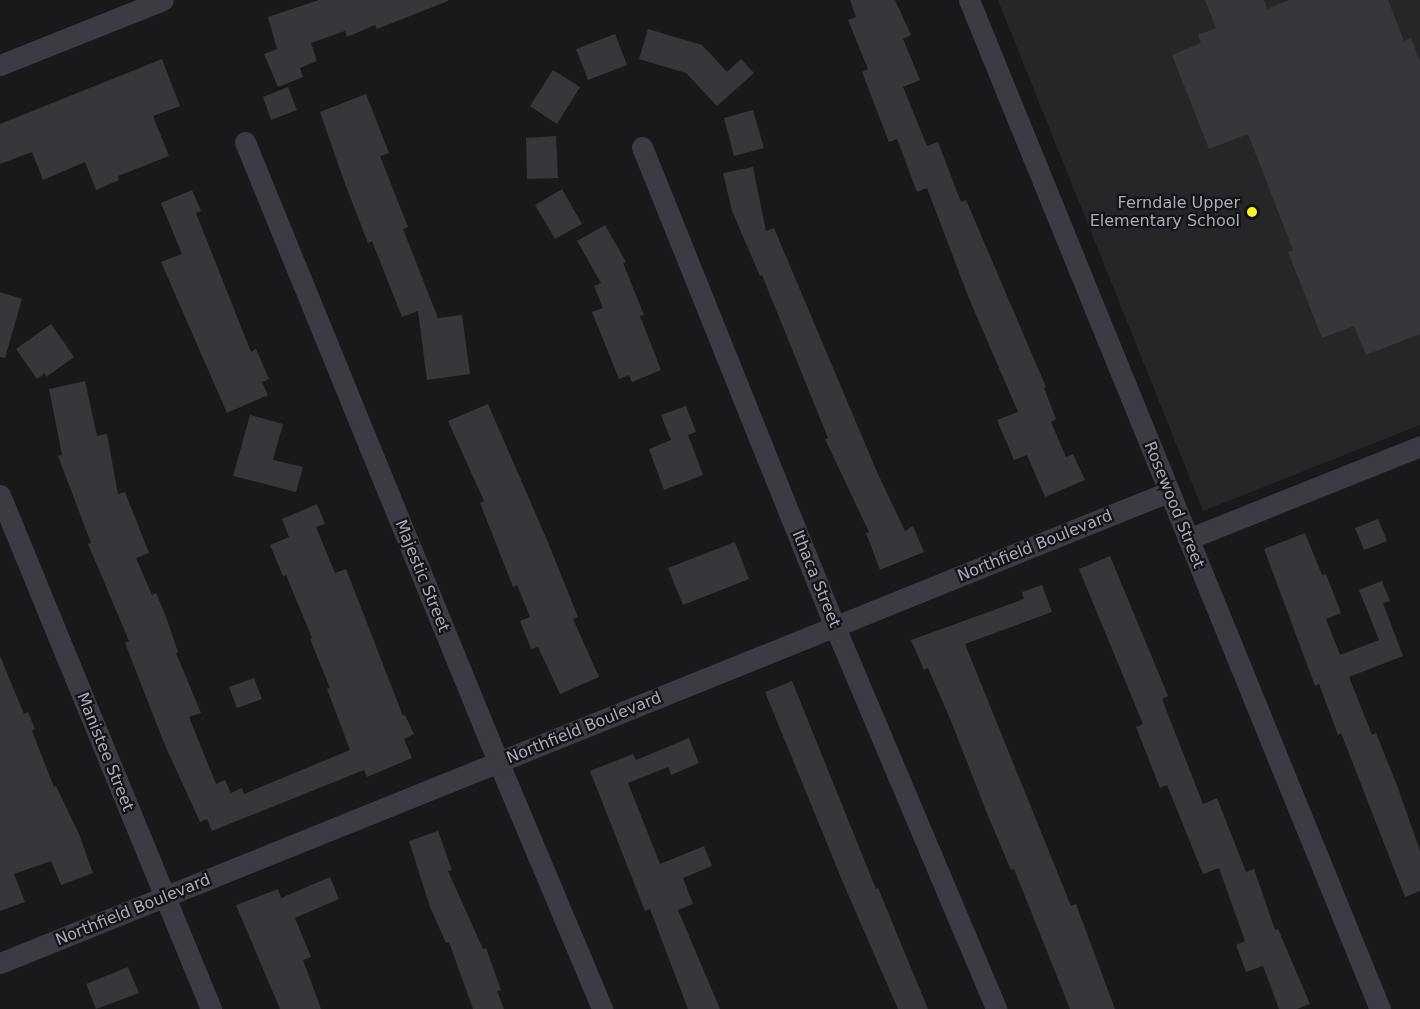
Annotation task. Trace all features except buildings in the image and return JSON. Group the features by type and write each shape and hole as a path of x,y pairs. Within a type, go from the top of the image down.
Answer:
{"street":[{"path":"0,64 163,0"},
{"name":"Rosewood Street","path":"969,0 1380,1009"},
{"name":"Majestic Street","path":"245,142 498,762 602,1009"},
{"name":"Ithaca Street","path":"642,147 835,627 996,1009"},
{"path":"1188,539 1420,446"},
{"name":"Northfield Boulevard","path":"0,963 1168,492"},
{"name":"Manistee Street","path":"0,495 211,1009"}],"shaded area":[{"name":"Ferndale Upper Elementary School","path":"998,0 1420,0 1420,425 1203,511"}],"place":[{"name":"Ferndale Upper Elementary School","path":"1252,212"}]}
